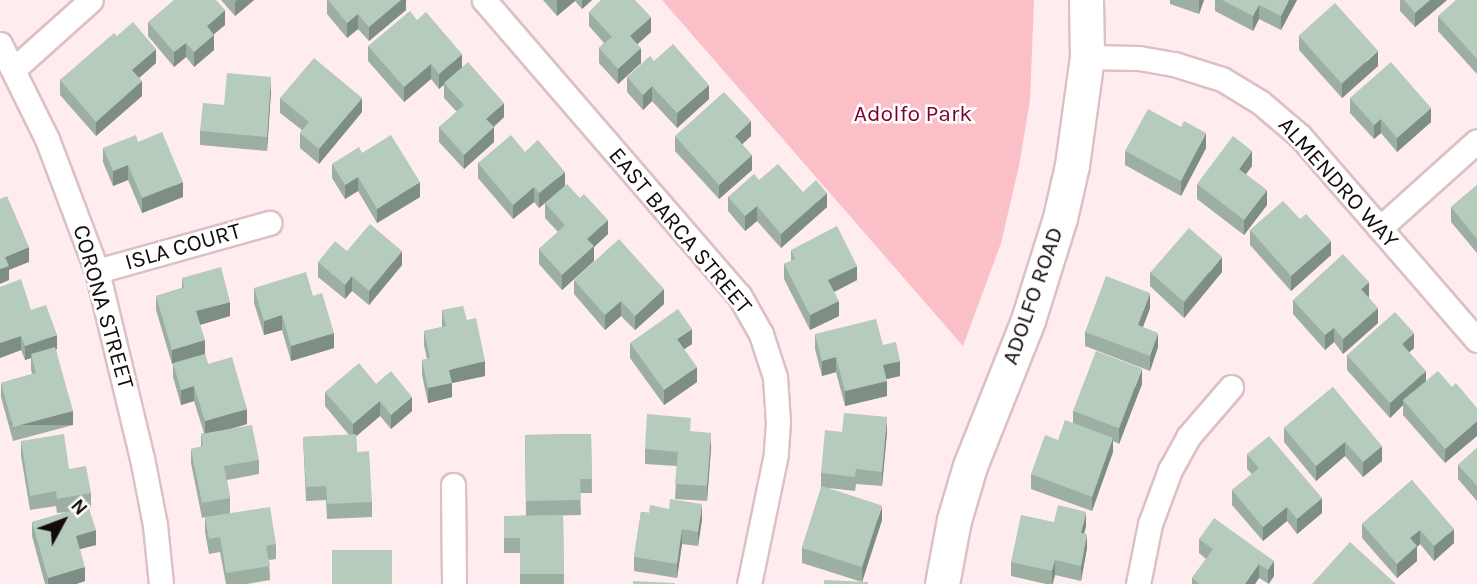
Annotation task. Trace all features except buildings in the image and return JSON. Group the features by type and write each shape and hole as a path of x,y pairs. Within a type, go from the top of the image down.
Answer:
{"main road":[{"name":"ADOLFO ROAD","path":"942,584 954,520 970,466 1028,320 1053,245 1072,165 1087,57 1086,0"}],"street":[{"path":"14,69 91,0"},
{"name":"EAST BARCA STREET","path":"484,0 694,240 739,295 761,334 775,377 778,422 776,454 749,584"},
{"name":"CORONA STREET","path":"0,44 64,177 97,271 142,458 155,525 160,584"},
{"name":"ALMENDRO WAY","path":"1087,57 1139,58 1174,64 1200,71 1241,90 1300,136 1477,340"},
{"path":"1380,228 1477,141"},
{"name":"ISLA COURT","path":"97,271 269,223"},
{"path":"1138,584 1150,524 1170,470 1188,437 1231,387"},
{"path":"453,485 454,584"}],"green space":[{"name":"Adolfo Park","path":"662,0 1034,0 1030,100 1019,166 1001,243 963,346"}]}
